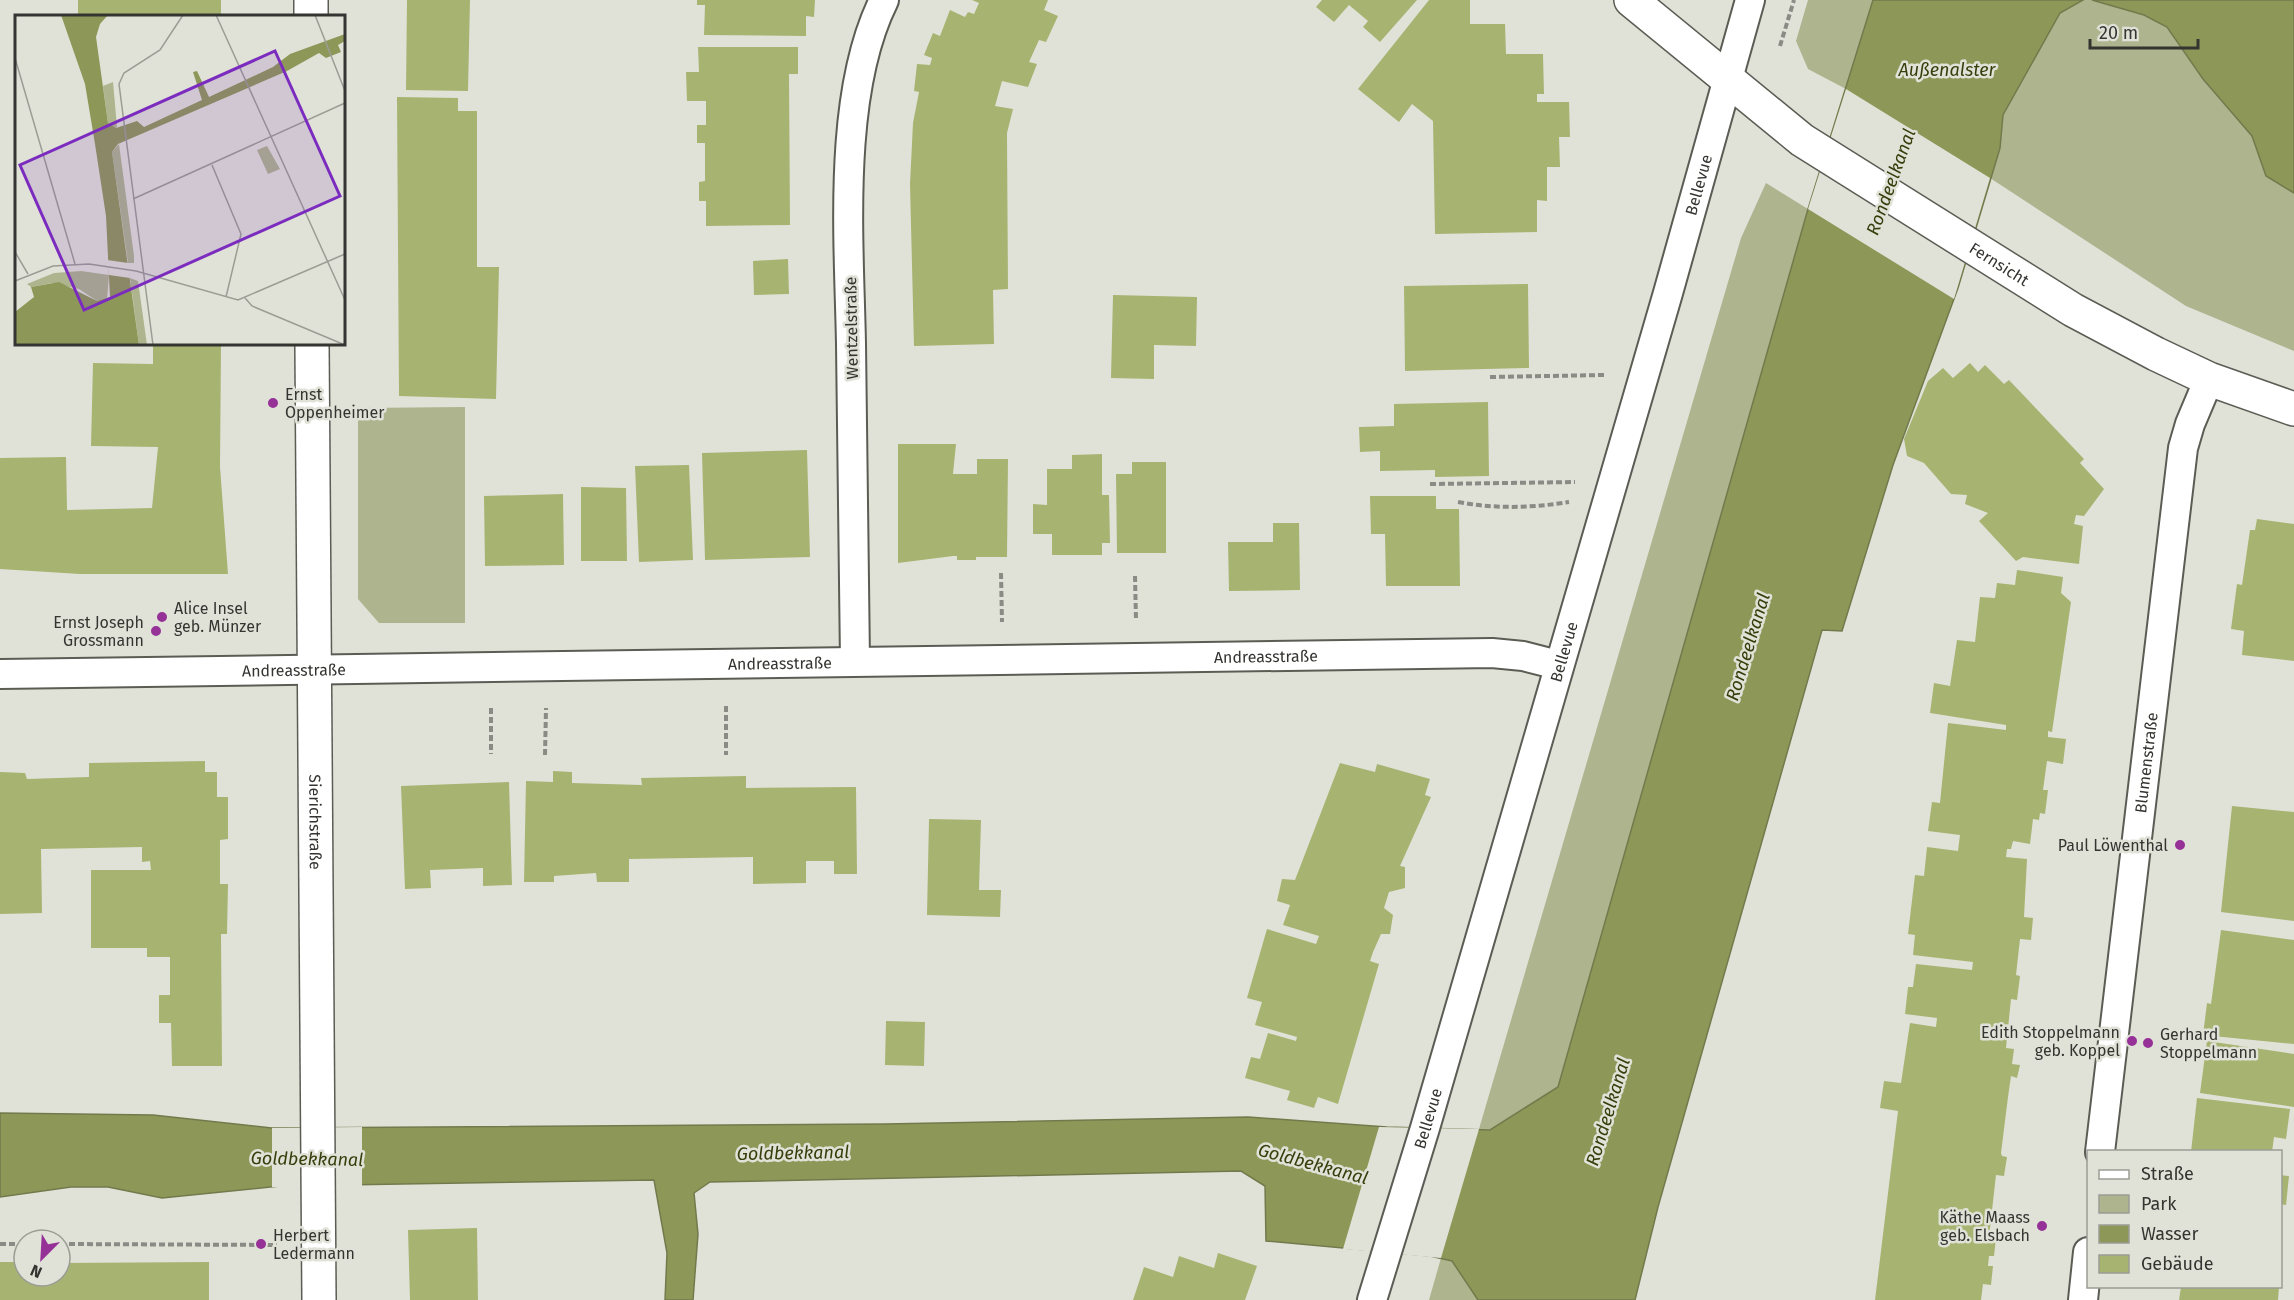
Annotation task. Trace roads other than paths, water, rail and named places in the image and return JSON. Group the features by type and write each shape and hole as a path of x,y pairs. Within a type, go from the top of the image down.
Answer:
{"main road":[{"name":"Fernsicht","path":"1631,0 1777,121 2108,330 2209,379 2294,409"},
{"name":"Sierichstraße","path":"312,345 319,1300"}],"street":[{"name":"Wentzelstraße","path":"855,661 849,184 857,82 865,46 884,0"},
{"name":"Bellevue","path":"1372,1300 1425,1128 1668,293 1750,0"},
{"name":"Blumenstraße","path":"2100,1150 2183,448 2190,424 2209,379"},
{"name":"Andreasstraße","path":"0,674 1492,653 1523,656 1558,665"},
{"path":"2083,1300 2087,1262"}],"water":[{"path":"1873,0 2083,0 2060,13 2003,115 2000,148 1958,288 1893,465 1842,631 1822,630 1658,1207 1635,1300 1478,1300 1452,1261 1430,1256 1266,1241 1265,1186 1241,1171 710,1182 694,1193 698,1234 693,1300 665,1300 667,1253 654,1180 280,1186 162,1198 108,1187 71,1187 0,1197 0,1113 153,1115 272,1128 885,1124 1248,1117 1387,1127 1490,1130 1558,1087 1808,209"},
{"path":"2092,0 2294,0 2294,193 2266,176 2252,136 2203,79 2167,27 2144,15"}],"place":[{"name":"Ernst Oppenheimer","path":"273,403"},
{"name":"Alice Insel geb. Münzer","path":"162,617"},
{"name":"Ernst Joseph Grossmann","path":"156,631"},
{"name":"Paul Löwenthal","path":"2180,845"},
{"name":"Edith Stoppelmann geb. Koppel","path":"2132,1041"},
{"name":"Gerhard Stoppelmann","path":"2148,1043"},
{"name":"Käthe Maass geb. Elsbach","path":"2042,1226"},
{"name":"Herbert Ledermann","path":"261,1244"}],"water label":[{"name":"Außenalster","path":"1947,70"},
{"name":"Rondeelkanal","path":"1891,182"},
{"name":"Rondeelkanal","path":"1748,647"},
{"name":"Rondeelkanal","path":"1608,1112"},
{"name":"Goldbekkanal","path":"793,1153"},
{"name":"Goldbekkanal","path":"307,1159"},
{"name":"Goldbekkanal","path":"1313,1164"}]}
